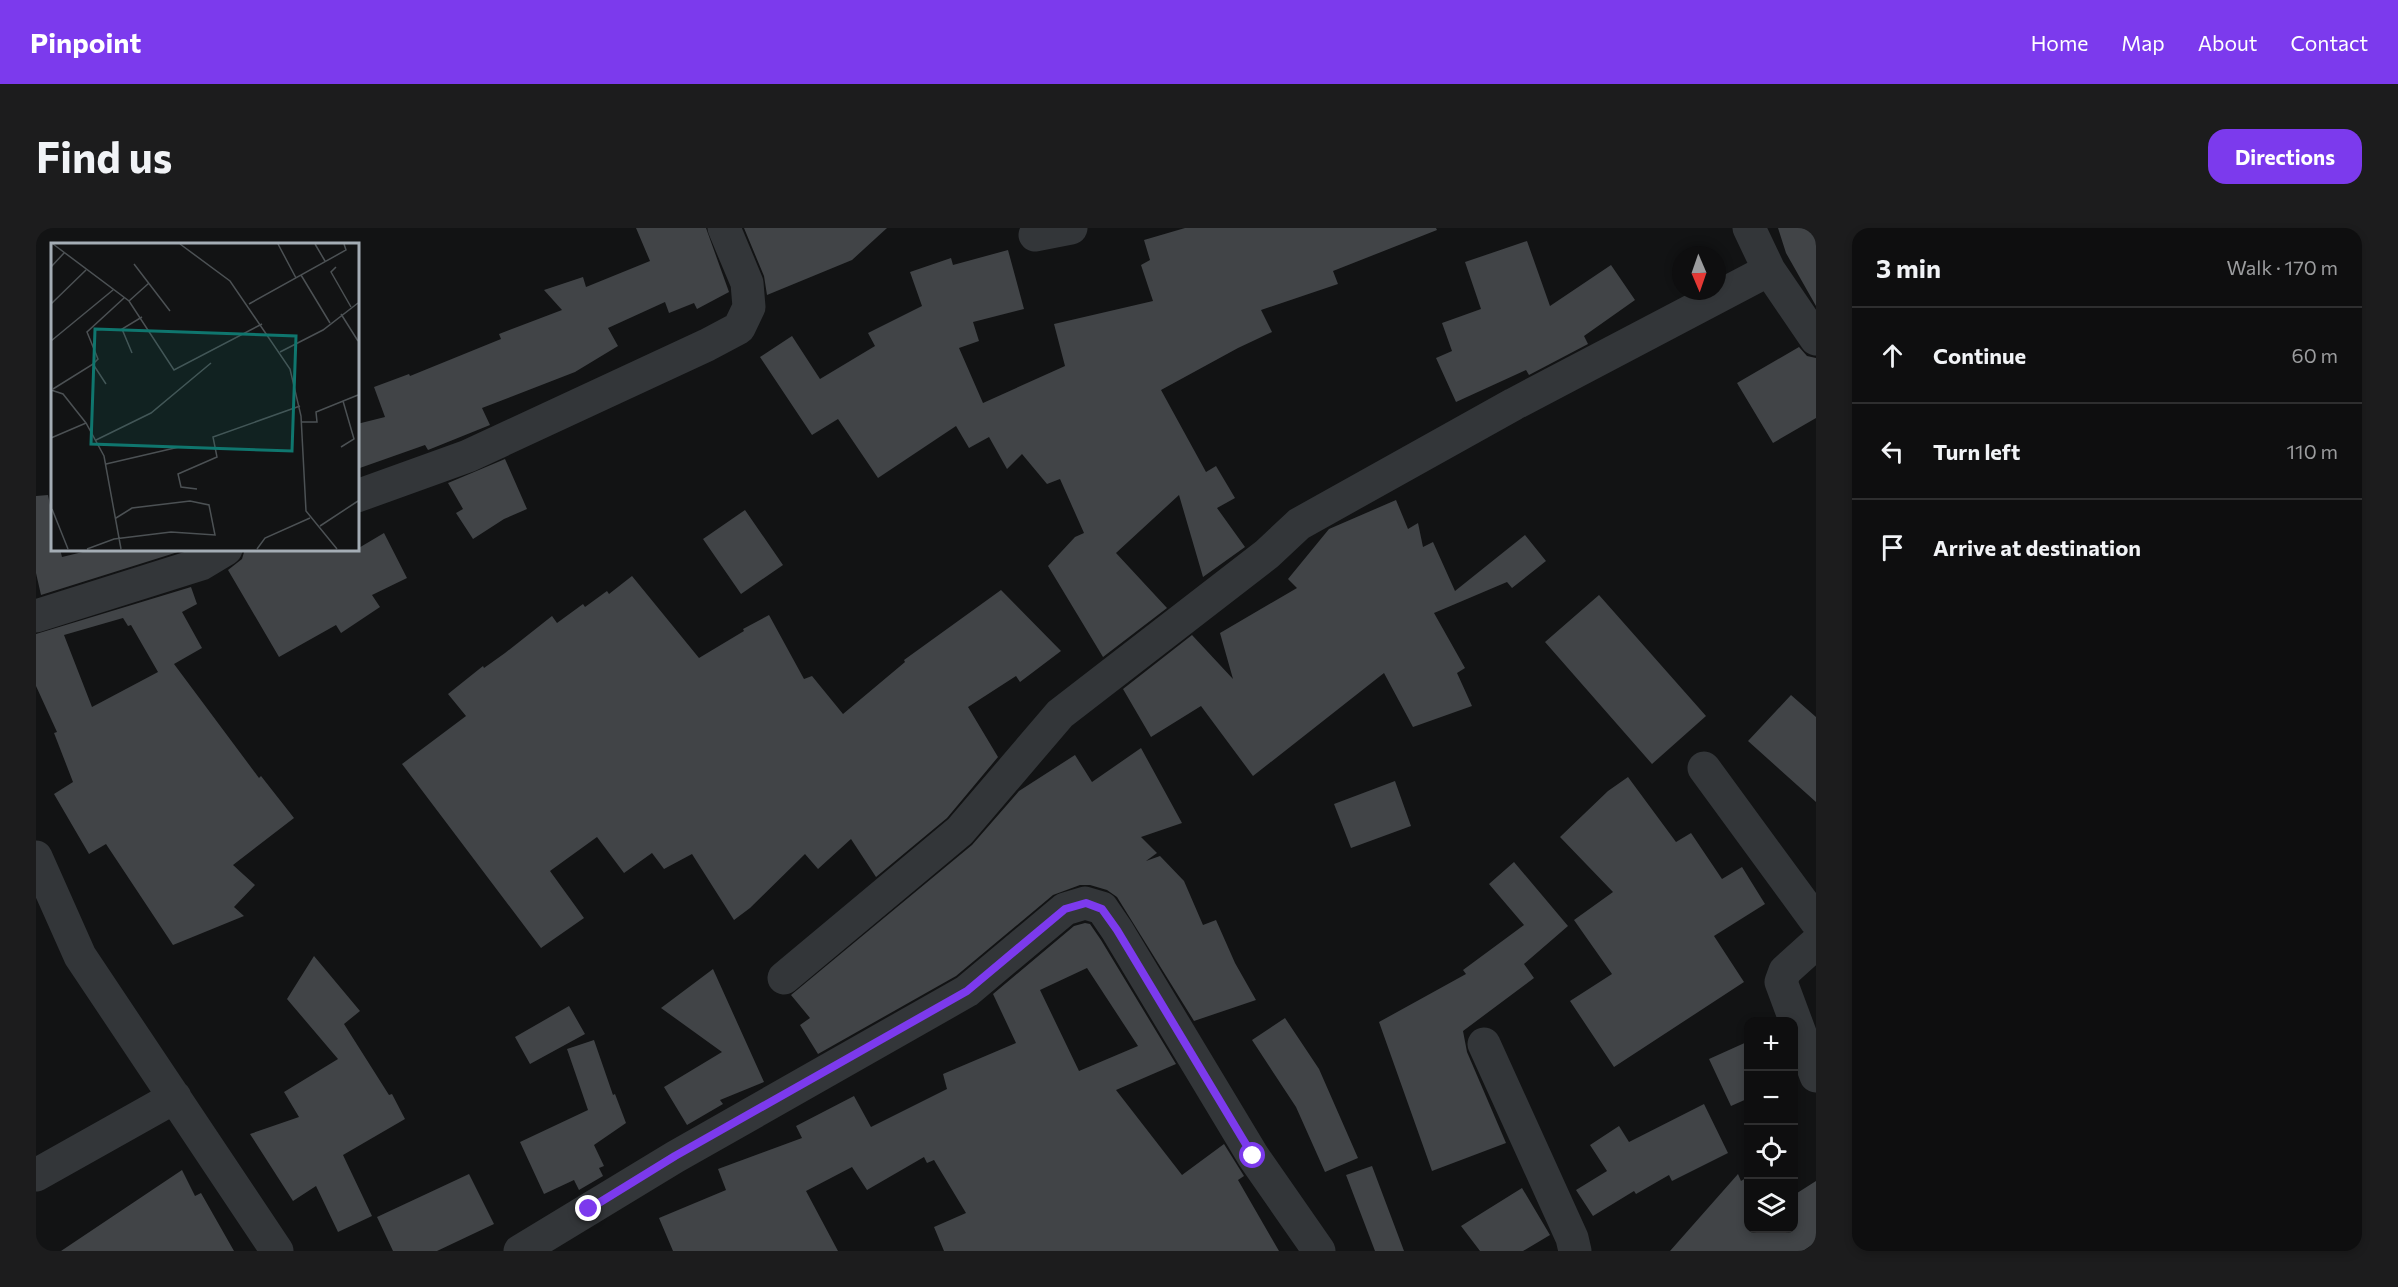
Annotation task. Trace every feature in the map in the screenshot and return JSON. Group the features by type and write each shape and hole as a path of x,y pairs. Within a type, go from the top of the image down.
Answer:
{"street":[{"path":"358,496 468,456 739,328 749,307 747,283 724,228"},
{"path":"1035,235 1071,228"},
{"path":"1749,228 1769,270 1816,339"},
{"path":"784,978 960,831 1060,714 1267,554 1299,524 1515,404 1769,270"},
{"path":"36,616 201,564 224,550"},
{"path":"1704,768 1816,921"},
{"path":"36,857 80,956 278,1251"},
{"path":"520,1251 675,1156 967,991 1065,909 1086,903 1102,909 1117,930 1253,1156 1319,1251"},
{"path":"1816,943 1785,970 1782,981 1816,1076"},
{"path":"1484,1044 1572,1238 1575,1251"},
{"path":"36,1175 175,1097"}],"building":[{"path":"636,228 706,228 729,292 697,309 694,303 669,313 665,302 608,328 618,346 575,372 482,408 490,425 428,450 425,445 358,469 358,424 385,417 374,387 409,374 410,376 501,339 499,334 562,310 544,290 583,277 586,287 650,261"},
{"path":"744,228 887,228 852,260 767,295 764,276"},
{"path":"1185,228 1436,228 1437,230 1333,271 1338,284 1261,310 1272,332 1161,390 1206,472 1216,466 1235,498 1217,508 1245,547 1203,577 1179,495 1116,553 1167,608 1103,657 1048,566 1075,537 1084,533 1060,479 1047,484 1022,454 1007,469 989,437 969,448 956,426 878,478 838,419 812,435 760,357 792,336 820,379 875,346 868,333 922,306 910,272 951,258 953,265 1008,250 1024,309 973,322 979,341 959,348 983,403 1065,366 1054,324 1153,301 1141,265 1150,260 1144,240"},
{"path":"1778,228 1816,228 1816,306 1786,253"},
{"path":"1527,241 1550,306 1611,265 1635,300 1584,336 1588,344 1529,375 1526,370 1456,402 1436,358 1452,351 1442,323 1481,309 1465,262"},
{"path":"1799,347 1807,356 1816,358 1816,418 1773,443 1737,383"},
{"path":"505,459 527,509 504,519 473,539 456,513 463,509 448,483"},
{"path":"48,495 51,510 51,550 60,550 62,557 91,550 177,550 178,552 41,595 36,573 36,496"},
{"path":"1396,500 1408,529 1418,523 1423,547 1433,542 1455,591 1525,535 1546,561 1512,588 1507,582 1434,613 1465,668 1457,673 1472,706 1413,727 1384,673 1253,776 1201,706 1151,737 1123,689 1192,635 1233,679 1220,633 1297,588 1288,579 1329,529"},
{"path":"745,510 783,565 741,594 703,539"},
{"path":"384,533 407,578 372,595 380,607 341,633 336,625 279,657 228,570 242,559 245,550 358,548"},
{"path":"632,576 699,658 769,615 804,679 812,676 843,714 905,662 904,660 1001,590 1061,651 1020,682 1016,676 968,707 998,757 947,818 876,877 851,839 818,869 805,854 750,908 734,920 692,854 664,869 652,853 624,873 597,837 550,871 584,918 541,948 402,764 466,716 448,694 552,616 557,623 583,604 585,607 607,591 609,594"},
{"path":"191,587 197,604 182,612 202,648 174,664 259,778 261,776 294,818 233,865 255,885 234,907 244,916 173,945 106,844 89,854 54,794 73,782 54,733 57,732 36,686 36,634","holes":["123,618 128,626 131,625 158,672 92,707 64,635"]},
{"path":"1599,595 1706,716 1652,764 1545,642"},
{"path":"1791,695 1816,717 1816,802 1748,741"},
{"path":"1141,748 1182,823 1141,837 1157,853 1146,861 1160,856 1184,881 1203,925 1216,920 1235,963 1256,1000 1194,1021 1117,897 1107,890 1090,885 1080,885 1053,895 956,976 818,1054 800,1025 810,1018 791,995 972,845 1019,791 1075,755 1092,782"},
{"path":"1628,777 1676,842 1691,833 1722,879 1742,867 1765,904 1714,936 1744,982 1614,1067 1570,1001 1612,974 1574,920 1613,892 1560,837 1608,791"},
{"path":"1395,781 1411,826 1351,848 1334,804"},
{"path":"1514,862 1568,926 1524,964 1534,978 1463,1031 1467,1052 1506,1143 1432,1171 1379,1022 1466,974 1463,970 1524,925 1489,884"},
{"path":"1090,924 1176,1064 1116,1090 1182,1175 1224,1144 1244,1176 1238,1180 1279,1251 944,1251 934,1227 966,1213 934,1160 927,1163 924,1157 867,1190 852,1167 806,1191 838,1251 673,1251 659,1218 726,1190 718,1169 802,1138 796,1126 854,1096 871,1127 947,1089 943,1074 1016,1043 993,994 1074,926","holes":["1087,968 1138,1046 1079,1071 1040,990"]},
{"path":"314,956 360,1011 344,1024 389,1095 392,1094 405,1119 343,1155 372,1216 338,1232 316,1186 293,1201 250,1134 299,1117 284,1092 338,1059 287,999"},
{"path":"713,969 764,1082 720,1100 723,1104 687,1125 664,1087 722,1052 661,1008"},
{"path":"569,1006 585,1034 530,1064 515,1037"},
{"path":"1285,1018 1319,1069 1358,1158 1325,1172 1296,1107 1252,1040"},
{"path":"594,1040 613,1095 615,1094 626,1123 594,1145 604,1166 599,1168 603,1176 579,1190 574,1180 544,1194 520,1142 588,1110 567,1049"},
{"path":"1744,1043 1744,1100 1731,1106 1709,1059"},
{"path":"1704,1104 1728,1153 1672,1181 1669,1175 1636,1194 1634,1191 1593,1216 1576,1190 1607,1171 1590,1145 1619,1126 1629,1142"},
{"path":"1372,1166 1404,1251 1375,1251 1346,1175"},
{"path":"182,1170 195,1196 201,1193 234,1251 61,1251"},
{"path":"469,1174 494,1224 437,1251 393,1251 377,1217"},
{"path":"1738,1174 1741,1181 1744,1179 1744,1233 1798,1233 1798,1192 1816,1181 1816,1242 1803,1251 1670,1251"},
{"path":"1522,1188 1550,1235 1523,1251 1480,1251 1461,1226"}],"route":[{"path":"589,1209 675,1156 967,991 1065,909 1086,903 1102,909 1117,930 1253,1156"}]}
